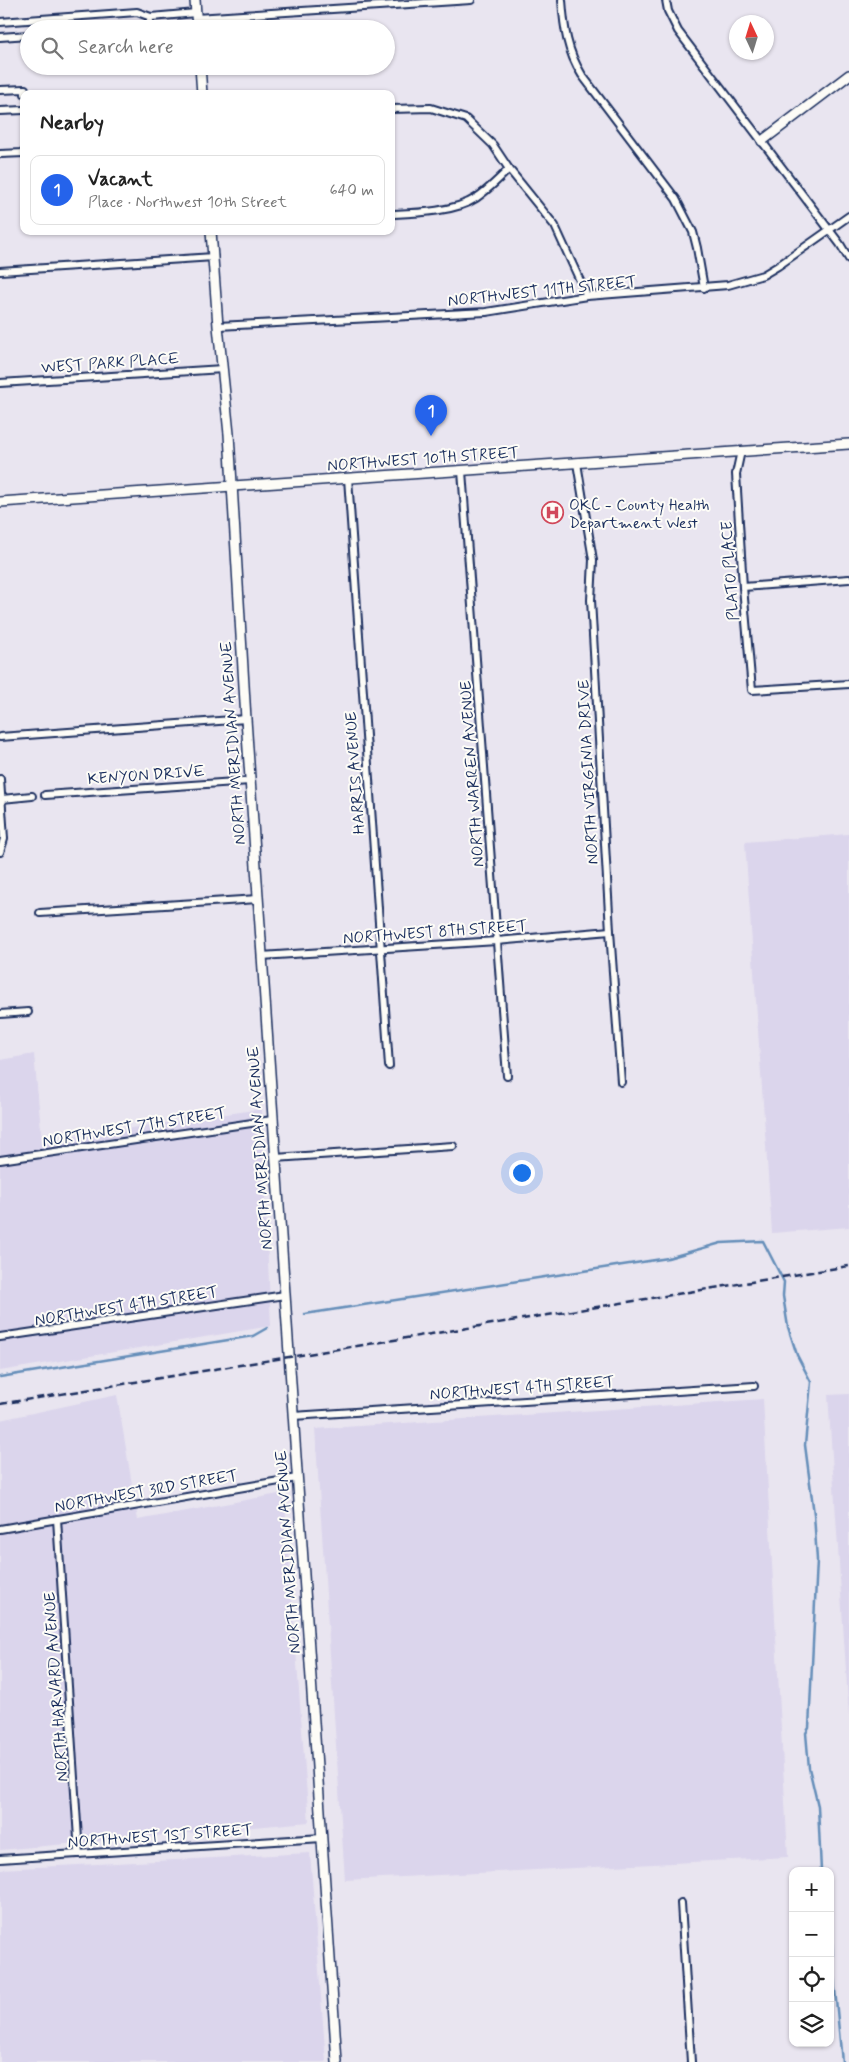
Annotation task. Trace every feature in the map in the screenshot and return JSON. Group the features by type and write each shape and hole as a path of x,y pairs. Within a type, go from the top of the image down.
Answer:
{"main road":[{"path":"195,0 196,20"},
{"path":"201,75 202,90"},
{"path":"762,141 849,75"},
{"name":"NORTH MERIDIAN AVENUE","path":"211,235 232,487 261,956 337,2062"},
{"name":"NORTHWEST 10TH STREET","path":"0,502 849,444"}],"street":[{"path":"27,20 137,12 151,18 196,16 471,0"},
{"path":"562,0 565,36 574,62 582,76 676,199 695,240 704,288"},
{"path":"666,0 668,11 678,30 829,229 849,259"},
{"path":"0,22 20,21"},
{"path":"0,37 20,36"},
{"path":"0,90 25,90"},
{"path":"395,109 431,108 466,119 493,145 555,226 587,296"},
{"path":"0,112 20,110"},
{"path":"0,154 20,153"},
{"path":"395,214 450,208 476,199 510,169"},
{"name":"NORTHWEST 11TH STREET","path":"218,326 486,312 587,296 704,288 745,281 763,275 778,266 849,216"},
{"path":"0,271 214,256"},
{"name":"WEST PARK PLACE","path":"0,383 222,368"},
{"name":"PLATO PLACE","path":"741,451 736,474 752,690 849,684"},
{"name":"NORTH VIRGINIA DRIVE","path":"577,462 593,560 591,594 610,931 621,1082"},
{"name":"NORTH WARREN AVENUE","path":"462,471 507,1076"},
{"name":"HARRIS AVENUE","path":"348,478 389,1066"},
{"path":"743,587 849,579"},
{"path":"0,737 246,719"},
{"path":"0,778 2,799 2,839 0,852"},
{"name":"KENYON DRIVE","path":"45,796 250,781"},
{"path":"2,799 32,796"},
{"path":"40,913 258,899"},
{"name":"NORTHWEST 8TH STREET","path":"261,956 497,941 610,931"},
{"path":"0,1014 28,1012"},
{"name":"NORTHWEST 7TH STREET","path":"0,1160 272,1120"},
{"path":"275,1158 453,1146"},
{"name":"NORTHWEST 4TH STREET","path":"0,1337 285,1295"},
{"name":"NORTHWEST 4TH STREET","path":"293,1416 754,1386"},
{"name":"NORTHWEST 3RD STREET","path":"0,1529 297,1478"},
{"name":"NORTH HARVARD AVENUE","path":"57,1519 79,1854"},
{"name":"NORTHWEST 1ST STREET","path":"0,1859 322,1838"},
{"path":"681,1903 691,2062"}],"shaded area":[{"path":"849,834 849,1227 772,1233 745,842"},
{"path":"34,1054 42,1141 261,1109 271,1326 0,1371 0,1060"},
{"path":"849,1394 849,1716 828,1395"},
{"path":"117,1395 138,1520 284,1493 309,1822 0,1850 0,1420"},
{"path":"763,1399 788,1857 345,1880 315,1429"},
{"path":"310,1853 326,2062 0,2062 0,1869"}],"waterway":[{"path":"305,1314 668,1258 721,1243 763,1241 784,1282 783,1296 788,1327 797,1355 811,1382 805,1445 814,1514 817,1560 809,1728 806,1733 809,1768 818,1806 821,1867"},
{"path":"0,1377 253,1336 267,1328"},
{"path":"831,1912 833,1969 842,2062"}],"railway":[{"path":"0,1404 849,1266"}],"place":[{"name":"Vacant","path":"431,436"},
{"name":"OKC - County Health Department West","path":"553,513"}]}
